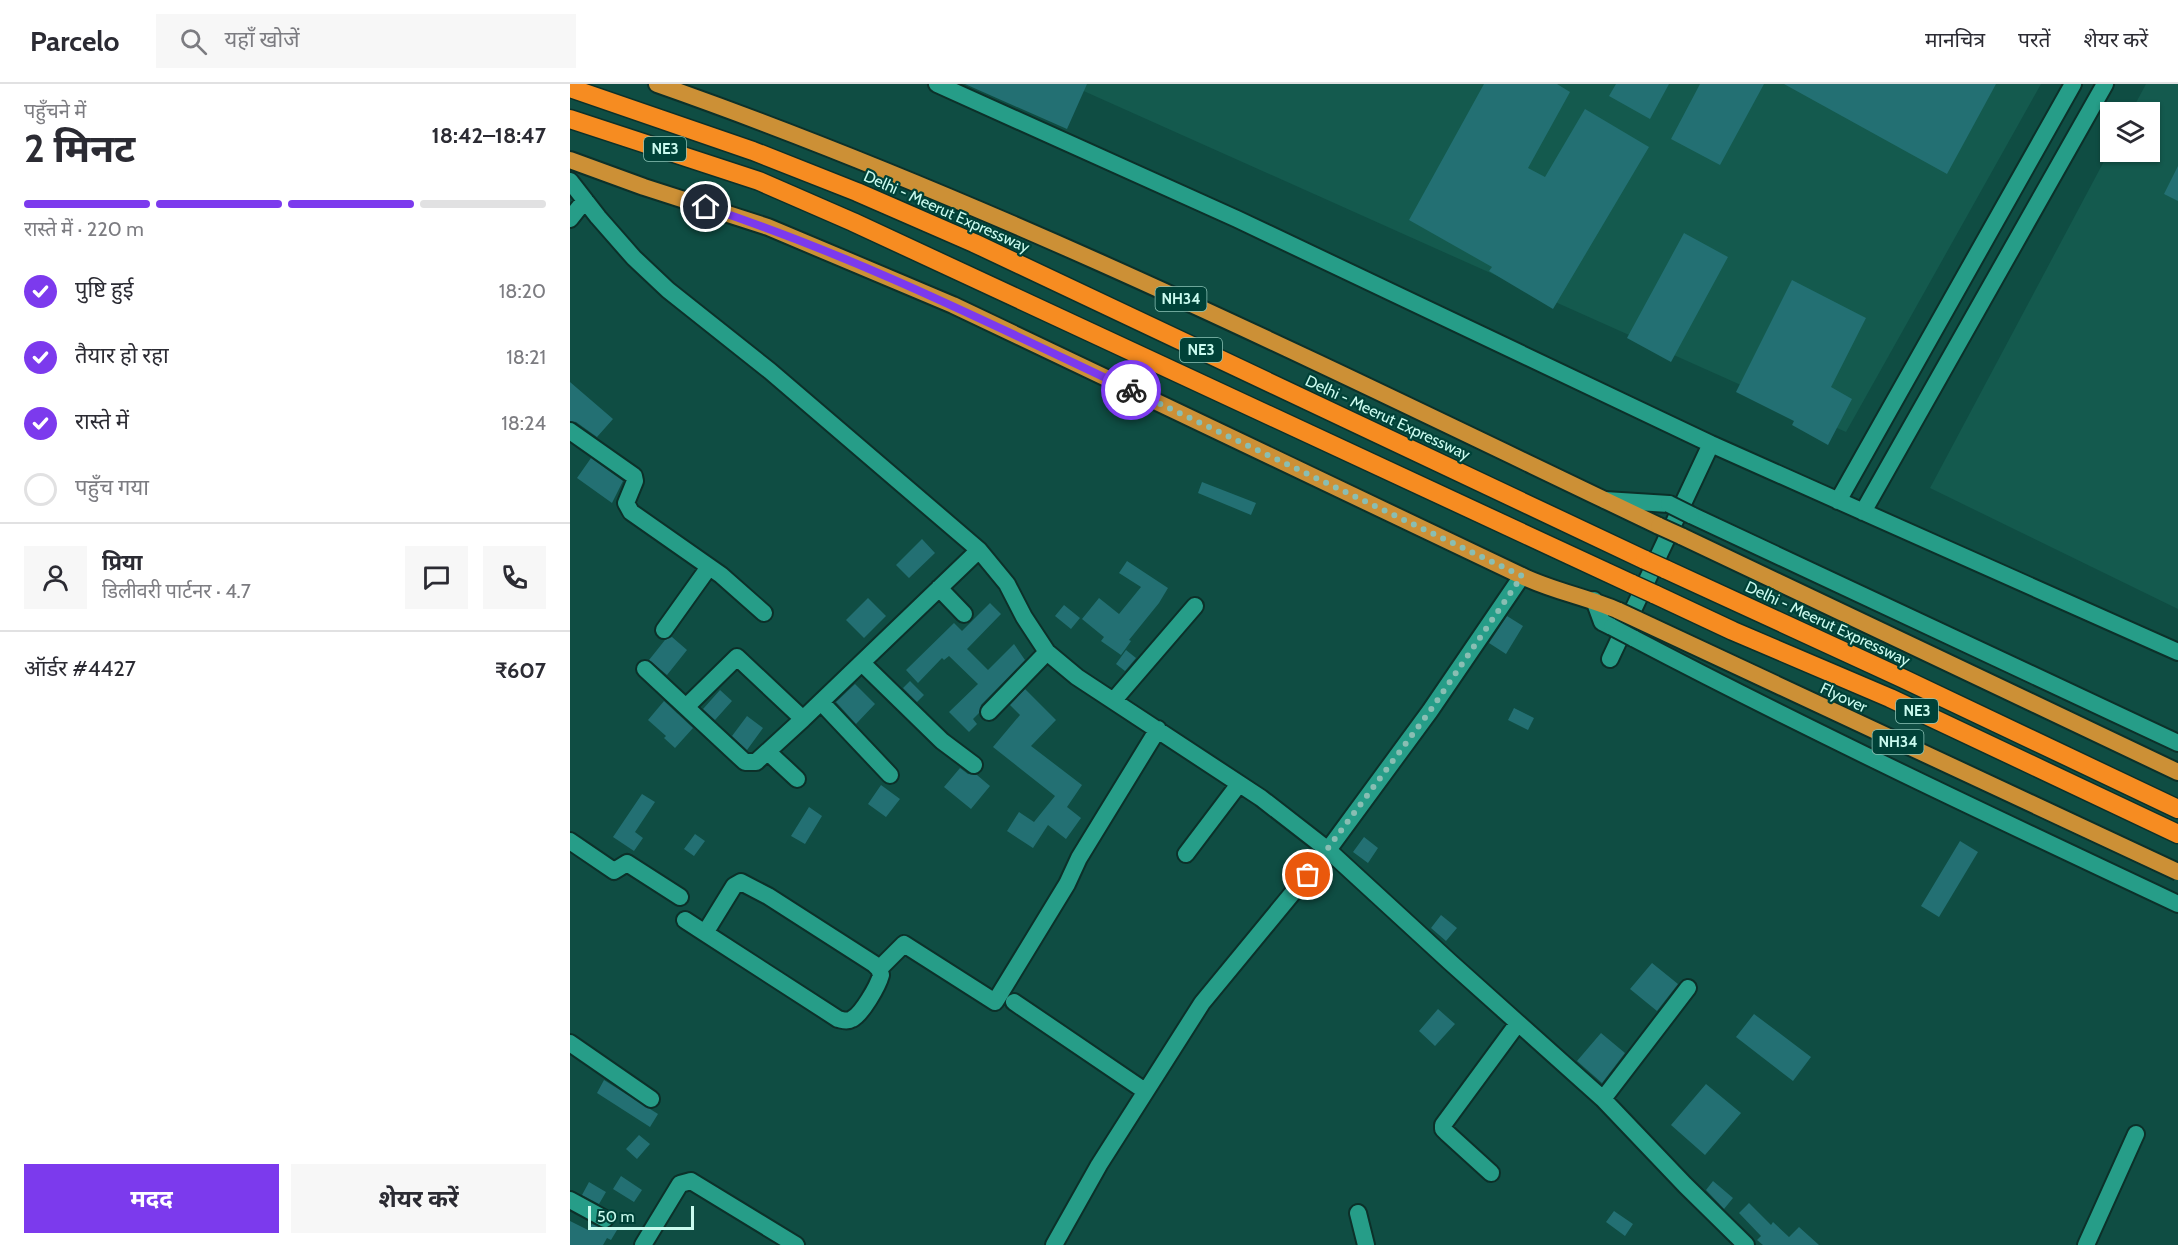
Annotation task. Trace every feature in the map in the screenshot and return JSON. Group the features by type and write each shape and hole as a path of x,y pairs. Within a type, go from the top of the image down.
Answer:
{"highway":[{"name":"NH34","path":"657,84 749,116 948,196 1159,288 2178,772"},
{"path":"682,84 749,116"},
{"name":"Delhi - Meerut Expressway","path":"570,88 753,151 857,192 974,243 2178,809"},
{"name":"NE3","path":"570,118 738,174 790,195 1733,631 1890,698 2178,834"},
{"path":"570,160 644,187"},
{"name":"NH34","path":"570,172 644,187 768,227 953,305 1541,585 1594,600"},
{"name":"Flyover","path":"1594,600 2178,872"}],"street":[{"path":"937,84 1247,224 1711,444 2178,652"},
{"path":"1838,501 2073,84"},
{"path":"1863,512 2105,84"},
{"path":"570,181 634,258 668,290 770,370 979,550 1007,584 1024,617 1047,652 1077,677 1239,783 1328,850 1603,1099 1746,1245"},
{"path":"570,219 585,200"},
{"path":"570,431 634,476 635,482 626,503 628,509 709,567 764,613"},
{"path":"1610,659 1711,444"},
{"path":"1605,500 1669,504 2178,743"},
{"path":"645,669 745,762 756,762 979,550"},
{"path":"664,630 709,567"},
{"path":"1054,1245 1099,1165 1202,1003 1328,850 1430,711 1522,576"},
{"path":"939,588 964,614"},
{"path":"1594,600 1602,622 1750,699 1945,795 2178,904"},
{"path":"1114,700 1195,606"},
{"path":"989,712 1047,652"},
{"path":"686,707 737,657 803,719"},
{"path":"862,663 942,741 974,765"},
{"path":"821,702 890,775"},
{"path":"685,920 838,1019 846,1021 860,1011 879,981 879,969 904,944 995,1002 1068,884 1079,858 1158,729"},
{"path":"768,752 797,778"},
{"path":"1186,854 1239,783"},
{"path":"570,841 614,871 627,863 680,897"},
{"path":"705,933 734,886 741,882 768,896 879,969"},
{"path":"1603,1099 1688,988"},
{"path":"1014,1002 1145,1091"},
{"path":"1491,1173 1443,1129 1443,1125 1518,1023"},
{"path":"570,1042 651,1099"},
{"path":"2086,1245 2136,1134"},
{"path":"643,1245 680,1184 691,1181 796,1245"},
{"path":"570,1200 605,1219"},
{"path":"1358,1213 1366,1245"}],"shaded area":[{"path":"1068,84 2041,84 1846,432"},
{"path":"2146,84 2178,84 2178,609 1930,488 2104,162 2160,162 2160,102 2136,102"}],"building":[{"path":"965,84 1087,84 1067,129"},
{"path":"1484,84 1557,84 1570,92 1528,168 1545,177 1585,109 1649,147 1553,309 1489,271 1492,267 1409,220"},
{"path":"1616,84 1669,84 1650,119 1609,96"},
{"path":"1700,84 1764,84 1720,165 1671,139"},
{"path":"1784,84 1996,84 1947,174"},
{"path":"2178,166 2178,201 2164,194"},
{"path":"1684,233 1728,257 1671,362 1627,338"},
{"path":"1792,280 1866,318 1831,387 1852,399 1828,445 1792,425 1794,421 1736,392"},
{"path":"570,382 613,419 597,437 576,422 570,421"},
{"path":"591,458 623,481 612,503 577,478"},
{"path":"1202,482 1256,503 1251,515 1198,493"},
{"path":"922,539 935,553 909,578 896,565"},
{"path":"1127,561 1168,588 1159,603 1129,640 1131,641 1121,655 1101,641 1104,637 1082,619 1099,598 1119,614 1141,587 1119,573"},
{"path":"868,598 886,616 864,638 846,620"},
{"path":"990,603 1001,614 967,649 988,670 1014,644 1025,660 981,705 979,713 973,719 977,724 969,732 949,712 978,684 949,656 944,660 942,658 918,683 906,670 954,623 962,631"},
{"path":"1064,605 1080,618 1071,629 1055,616"},
{"path":"1507,616 1523,626 1506,654 1489,643"},
{"path":"672,637 687,650 667,675 649,660 665,640"},
{"path":"1126,650 1136,658 1125,671 1116,664"},
{"path":"910,681 924,695 917,702 903,688"},
{"path":"855,684 875,704 856,724 836,702"},
{"path":"1025,689 1056,720 1031,746 1082,785 1067,807 1081,818 1066,839 1048,825 1033,848 1007,831 1019,812 1034,822 1055,796 993,747 1020,715 1010,705"},
{"path":"720,690 732,701 715,720 703,709"},
{"path":"664,701 693,728 675,748 664,738 666,736 648,720"},
{"path":"1514,708 1534,718 1528,730 1508,720"},
{"path":"747,716 763,728 747,750 732,736"},
{"path":"960,768 968,774 977,775 990,786 971,809 944,787"},
{"path":"881,785 900,799 886,817 868,804"},
{"path":"642,794 655,802 635,832 643,838 634,851 613,837"},
{"path":"809,807 822,816 805,844 791,836"},
{"path":"695,834 705,841 694,856 684,849"},
{"path":"1364,837 1378,848 1368,863 1353,852"},
{"path":"1960,841 1978,852 1939,917 1921,906"},
{"path":"1441,915 1457,928 1446,941 1431,928"},
{"path":"1652,963 1678,984 1657,1011 1630,989"},
{"path":"1438,1009 1455,1024 1435,1046 1419,1031"},
{"path":"1754,1014 1811,1057 1793,1081 1736,1037"},
{"path":"1601,1033 1625,1053 1602,1083 1577,1061"},
{"path":"604,1080 658,1114 650,1127 597,1093"},
{"path":"1706,1084 1741,1113 1705,1155 1671,1125"},
{"path":"639,1135 650,1144 637,1159 626,1149"},
{"path":"621,1176 642,1190 634,1202 613,1189"},
{"path":"1713,1181 1733,1198 1724,1209 1706,1190"},
{"path":"589,1182 606,1192 599,1204 582,1195"},
{"path":"1749,1203 1771,1225 1773,1222 1789,1237 1799,1227 1819,1245 1763,1245 1757,1240 1761,1236 1739,1213"},
{"path":"1614,1211 1633,1224 1625,1236 1606,1222"},
{"path":"570,1221 588,1230 592,1224 617,1230 611,1240 607,1238 603,1245 570,1245"}],"way so far":[{"path":"1131,390 1522,576 1430,711 1308,875"}],"route":[{"path":"706,207 768,227 953,305 1131,390"}]}
